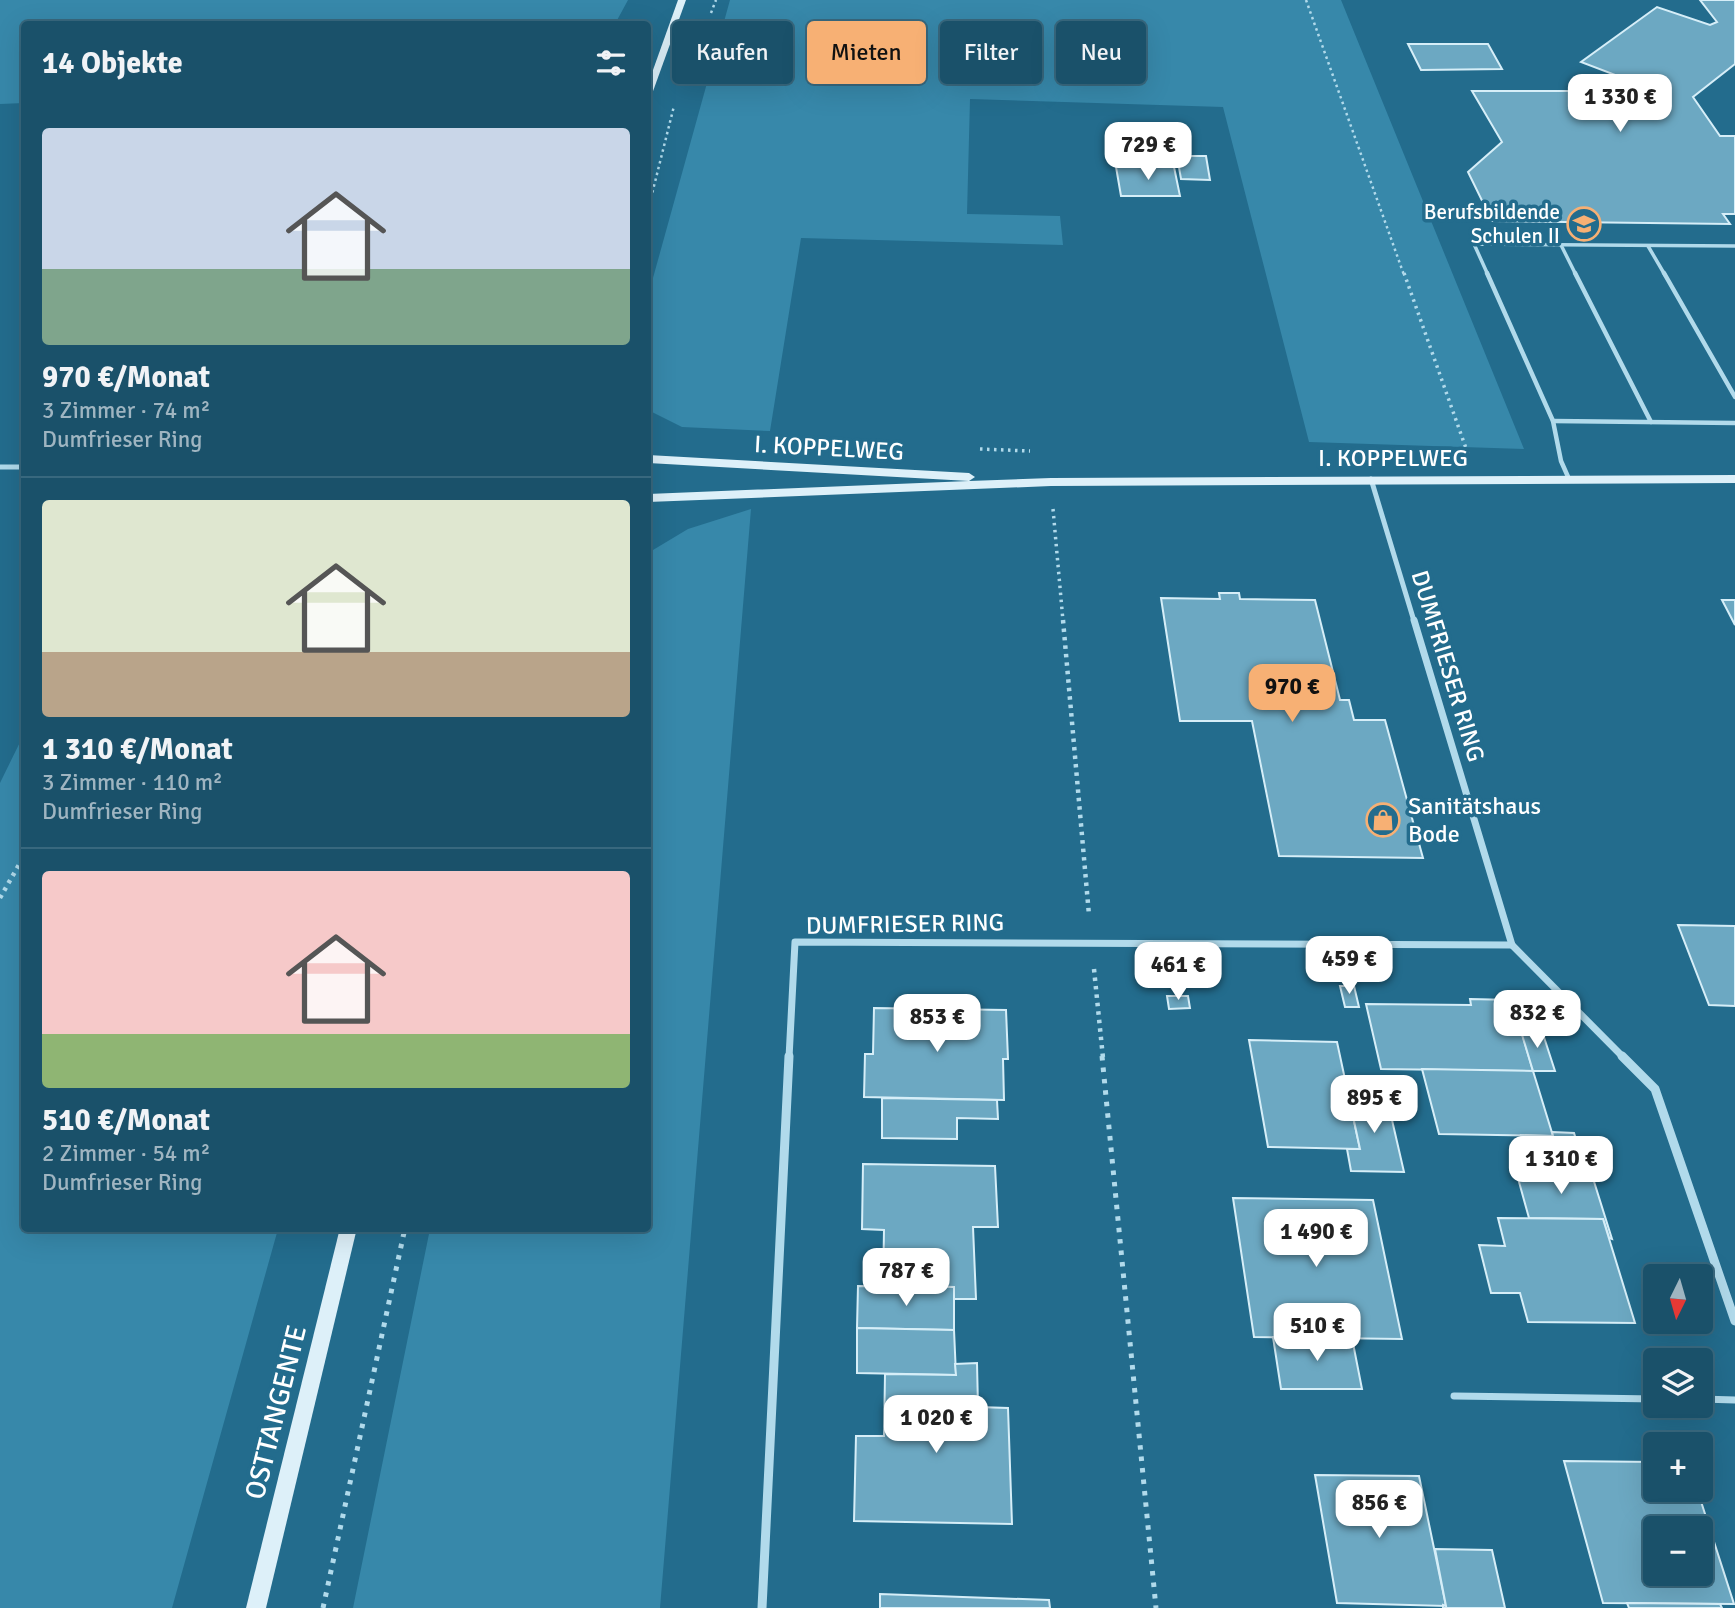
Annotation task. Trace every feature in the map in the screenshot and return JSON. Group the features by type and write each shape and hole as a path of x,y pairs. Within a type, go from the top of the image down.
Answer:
{"street":[{"path":"651,86 682,0"},
{"name":"I. KOPPELWEG","path":"651,459 1051,482"},
{"path":"0,467 21,467"},
{"name":"DUMFRIESER RING","path":"1371,479 1512,945 1655,1089 1735,1321"},
{"name":"I. KOPPELWEG","path":"651,498 1051,482 1735,479"},
{"name":"I. KOPPELWEG","path":"651,503 664,498"},
{"name":"DUMFRIESER RING","path":"762,1608 795,942 1512,945"},
{"name":"OSTTANGENTE","path":"257,1608 348,1232"}],"lane":[{"path":"1569,479 1561,461 1553,421 1474,244 1735,247"},
{"path":"1561,245 1651,422"},
{"path":"1648,246 1735,397"},
{"path":"1553,421 1735,423"},
{"path":"1454,1396 1643,1399"},
{"path":"1713,1399 1735,1400"}],"path":[{"path":"711,13 716,0"},
{"path":"1306,0 1471,460"},
{"path":"651,198 676,101"},
{"path":"1051,482 1091,942 1156,1608"},
{"path":"0,898 21,861"},
{"path":"323,1608 404,1232"}],"shaded area":[{"path":"0,0 628,0 617,21 21,21 21,103 0,104"},
{"path":"730,0 1341,0 1524,449 1309,442 1223,107 970,99 967,214 1060,216 1063,245 801,238 770,431 682,427 651,412 651,285 707,84 793,84 793,21 724,21"},
{"path":"751,509 660,1608 353,1608 429,1232 651,1232 651,551 688,529"},
{"path":"21,740 21,1232 277,1232 172,1608 0,1608 0,783"}],"building":[{"path":"1700,0 1735,0 1735,64 1693,97 1720,136 1735,136 1735,214 1723,214 1730,224 1492,221 1468,172 1502,142 1472,91 1636,91 1639,84 1581,62 1657,7 1710,25 1717,22"},
{"path":"1408,44 1488,44 1502,69 1421,70"},
{"path":"1177,156 1206,156 1210,180 1181,179"},
{"path":"1116,167 1174,167 1180,196 1121,196"},
{"path":"1219,593 1239,593 1240,599 1315,600 1340,700 1349,700 1354,720 1385,720 1423,858 1279,856 1252,721 1180,721 1161,598 1220,599"},
{"path":"1722,600 1735,600 1735,625"},
{"path":"1678,925 1735,926 1735,1006 1709,1005"},
{"path":"1340,986 1354,986 1359,1007 1345,1007"},
{"path":"1167,996 1188,996 1190,1008 1169,1009"},
{"path":"1470,999 1512,1000 1533,1071 1381,1069 1366,1004 1471,1005"},
{"path":"874,1008 1006,1010 1008,1059 1003,1059 1004,1100 864,1097 865,1054 873,1054"},
{"path":"1520,1028 1541,1028 1555,1071 1533,1071"},
{"path":"1249,1040 1337,1042 1360,1149 1268,1147"},
{"path":"1422,1069 1533,1071 1553,1136 1439,1134"},
{"path":"1348,1093 1386,1094 1404,1172 1351,1171 1347,1149 1360,1149"},
{"path":"882,1098 997,1100 998,1119 957,1118 957,1139 882,1138"},
{"path":"1552,1132 1574,1133 1586,1171 1531,1171 1521,1135 1553,1136"},
{"path":"863,1164 995,1166 998,1227 973,1227 976,1299 954,1299 954,1287 883,1286 884,1230 862,1229"},
{"path":"1516,1171 1591,1172 1612,1239 1609,1238 1603,1219 1529,1218"},
{"path":"1233,1198 1373,1200 1402,1339 1254,1337"},
{"path":"1498,1218 1603,1219 1635,1323 1528,1322 1520,1293 1491,1293 1479,1245 1505,1246"},
{"path":"858,1286 954,1287 954,1330 857,1328"},
{"path":"857,1328 954,1330 956,1375 857,1373"},
{"path":"1273,1337 1352,1338 1362,1389 1281,1389"},
{"path":"977,1363 978,1407 1008,1408 1012,1524 854,1521 856,1436 884,1436 885,1374 956,1375 955,1364"},
{"path":"1564,1461 1643,1462 1643,1502 1701,1502 1706,1516 1643,1516 1643,1586 1713,1586 1713,1539 1734,1604 1603,1603"},
{"path":"1315,1475 1419,1476 1446,1606 1337,1603"},
{"path":"1435,1549 1492,1550 1505,1608 1443,1608 1443,1605 1446,1606"},
{"path":"880,1594 1049,1600 1050,1608 880,1608"},
{"path":"1627,1603 1720,1604 1722,1608 1629,1608"}],"place":[{"name":"Berufsbildende Schulen II","path":"1584,224"},
{"name":"Sanitätshaus Bode","path":"1383,820"}]}
